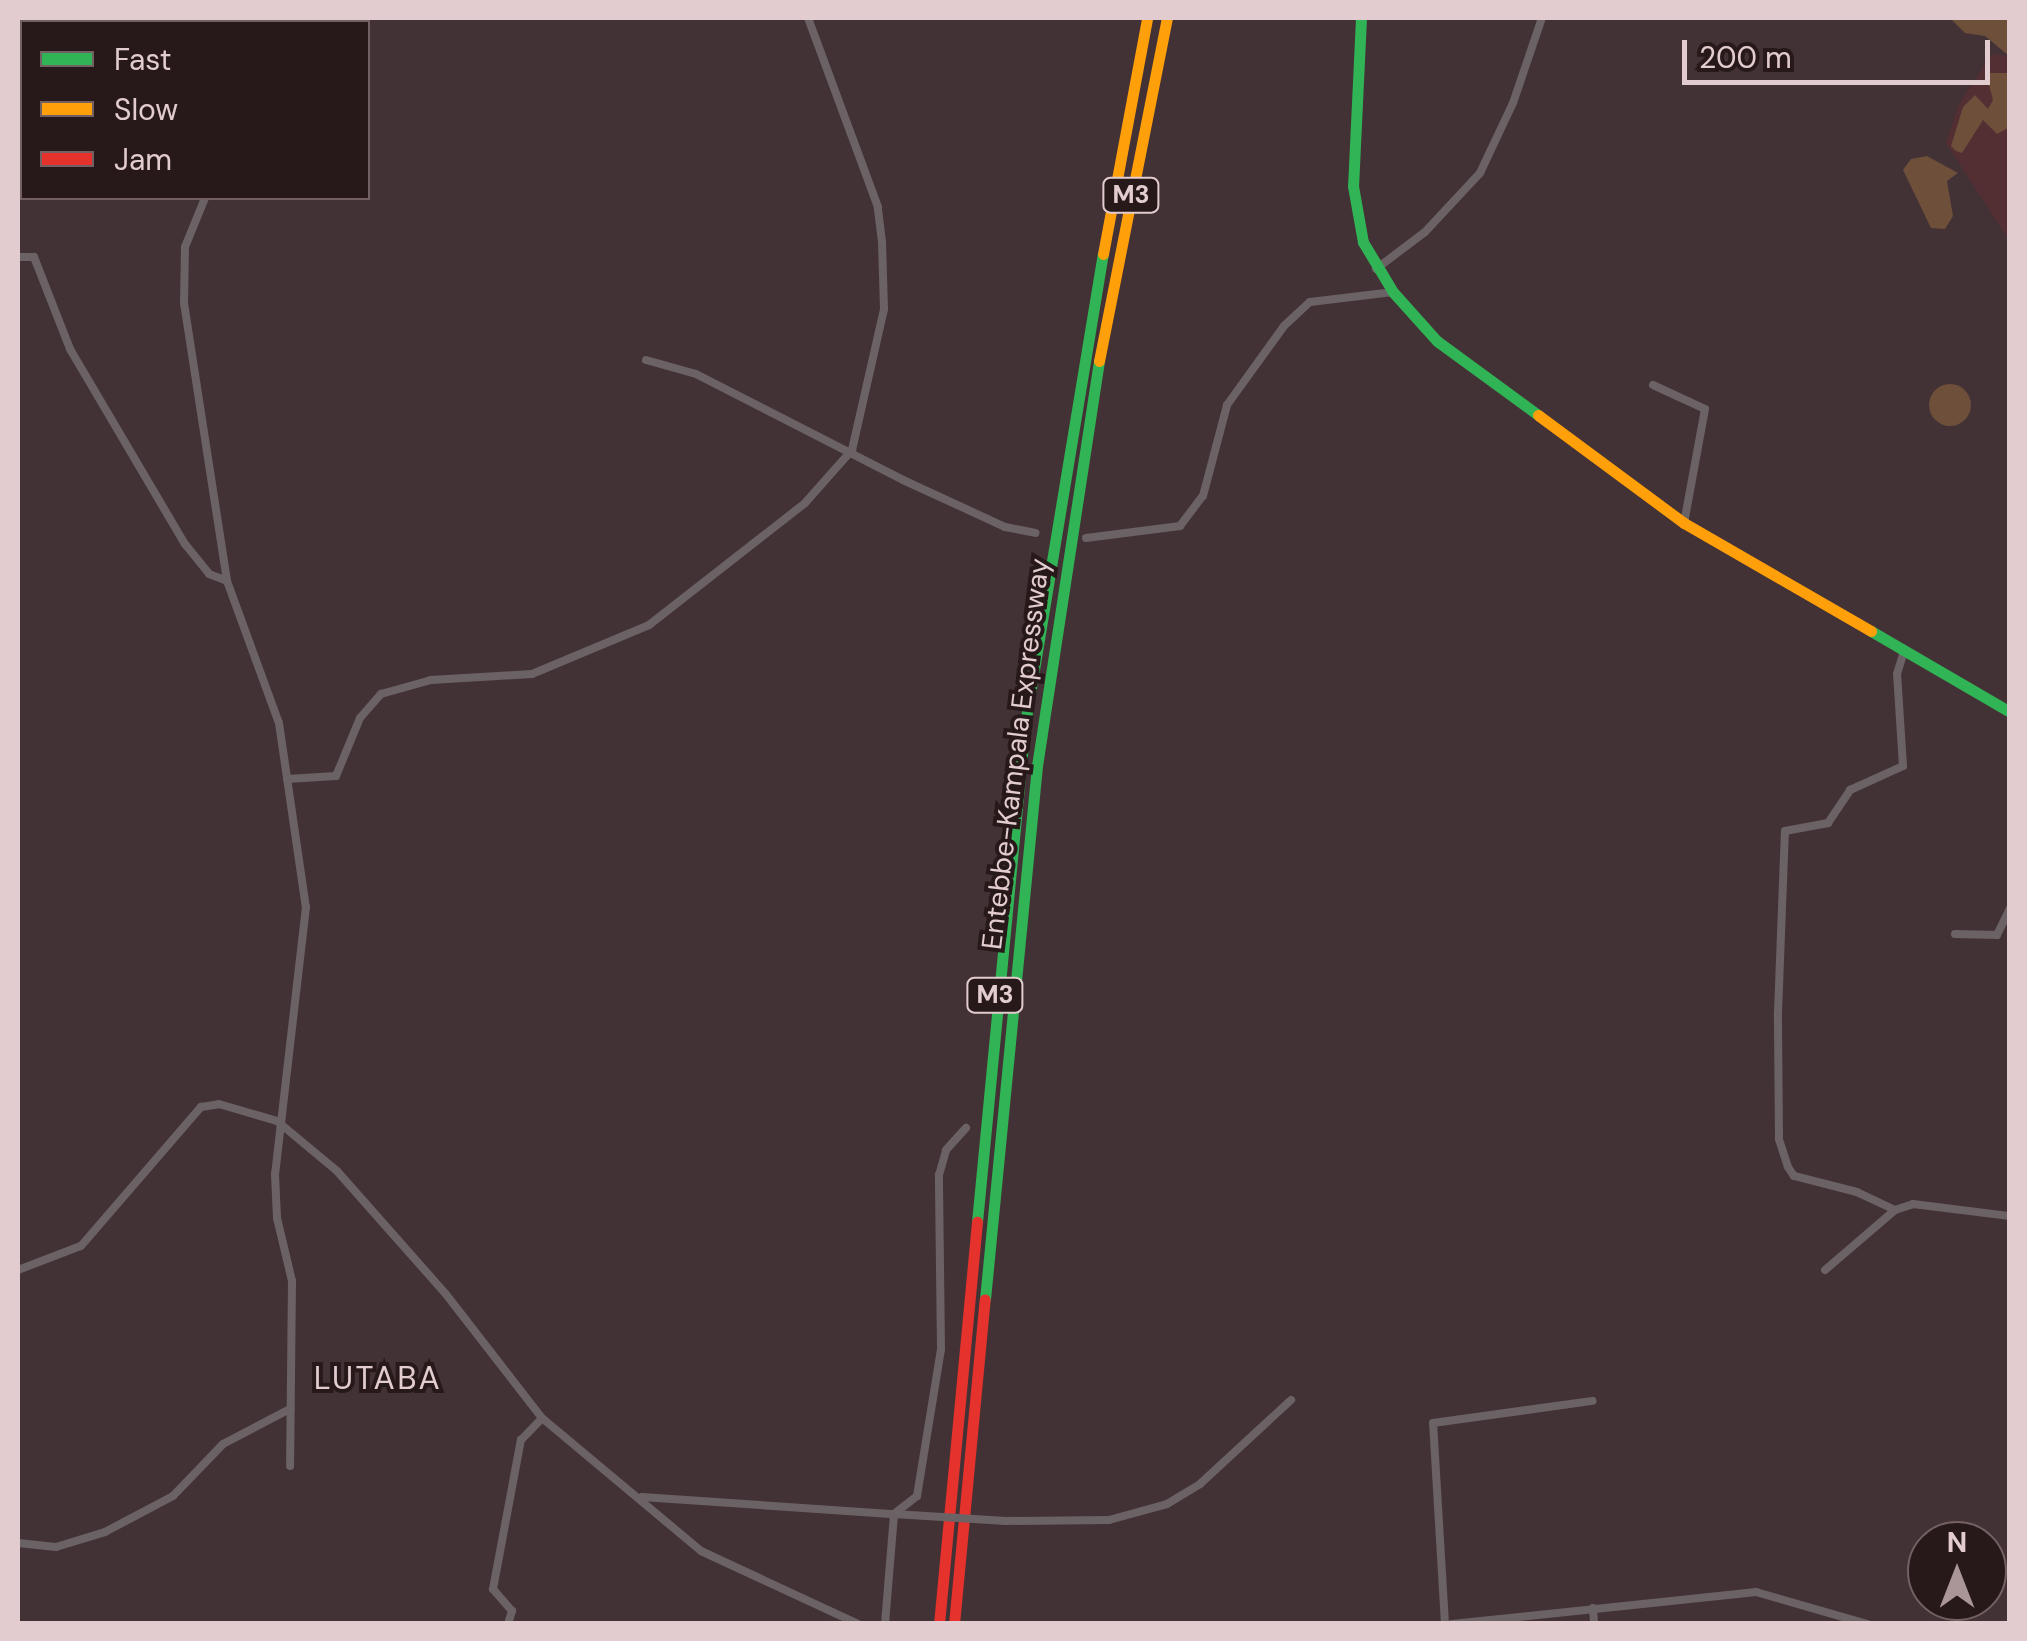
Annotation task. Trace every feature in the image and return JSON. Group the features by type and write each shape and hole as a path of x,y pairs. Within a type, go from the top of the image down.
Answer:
{"main road":[{"name":"Entebbe-Kampala Expressway","path":"940,1624 1023,744 1081,369 1147,18"},
{"name":"Entebbe-Kampala Expressway","path":"954,1624 1004,1058 1042,730 1100,356 1167,18"},
{"path":"1361,18 1353,186 1363,242 1376,269 1394,292 1465,365 1684,522 1904,654 2010,712"}],"street":[{"path":"288,780 336,776 360,718 381,694 431,680 532,674 649,625 805,503 852,450 884,309 880,224 856,139 823,73 808,18"},
{"path":"1376,269 1424,232 1480,173 1513,103 1542,18"},
{"path":"204,200 185,246 184,303 227,581 279,723 306,930 277,1121 277,1218 292,1281 290,1466"},
{"path":"18,257 34,257 70,349 186,544 209,574 227,581"},
{"path":"1086,538 1180,526 1203,496 1226,405 1284,326 1310,302 1394,292"},
{"path":"646,360 696,374 1004,527 1035,533"},
{"path":"1653,385 1706,409 1684,522"},
{"path":"1904,654 1897,674 1903,766 1850,790 1828,823 1784,831 1778,1012 1779,1139 1794,1176 1895,1210 1931,1205 2010,1216"},
{"path":"1955,934 1997,936 2010,908"},
{"path":"18,1270 81,1246 201,1107 219,1104 277,1121 337,1171 445,1293 542,1418 715,1560 858,1624"},
{"path":"886,1624 894,1514 916,1496 945,1298 939,1175 946,1150 966,1128"},
{"path":"1825,1270 1895,1210"},
{"path":"642,1497 1006,1522 1108,1520 1167,1504 1200,1484 1291,1400"},
{"path":"1592,1401 1432,1423 1449,1624 1756,1592 1867,1624"},
{"path":"18,1543 56,1548 106,1532 174,1496 223,1444 290,1409"},
{"path":"508,1624 512,1611 494,1589 521,1440 542,1418"},
{"path":"1592,1608 1594,1624"}],"shaded area":[{"path":"1950,18 2009,18 2009,56 1985,36 1965,33"},
{"path":"1992,54 2009,56 2009,240 1946,143 1959,104"},
{"path":"1986,73 2009,73 2008,128 1997,134 1983,120 1962,153 1956,151 1951,146 1963,107 1975,95 1988,109 1993,100"},
{"path":"1927,156 1958,173 1947,181 1953,216 1945,229 1931,228 1903,170 1911,159"},
{"path":"1950,384 1965,390 1971,405 1965,420 1950,426 1935,420 1929,405 1935,390"}],"traffic: fast":[{"path":"1361,18 1353,186 1363,242 1393,292 1437,341 1538,415"},
{"path":"977,1222 1025,724 1103,254"},
{"path":"985,1299 1037,766 1099,361"},
{"path":"1871,631 2010,712"}],"traffic: slow":[{"path":"1103,254 1147,18"},
{"path":"1099,361 1167,18"},
{"path":"1538,415 1684,523 1871,631"}],"traffic: jam":[{"path":"939,1624 977,1222"},
{"path":"954,1624 985,1299"}],"district":[{"name":"LUTABA","path":"378,1378"}]}
